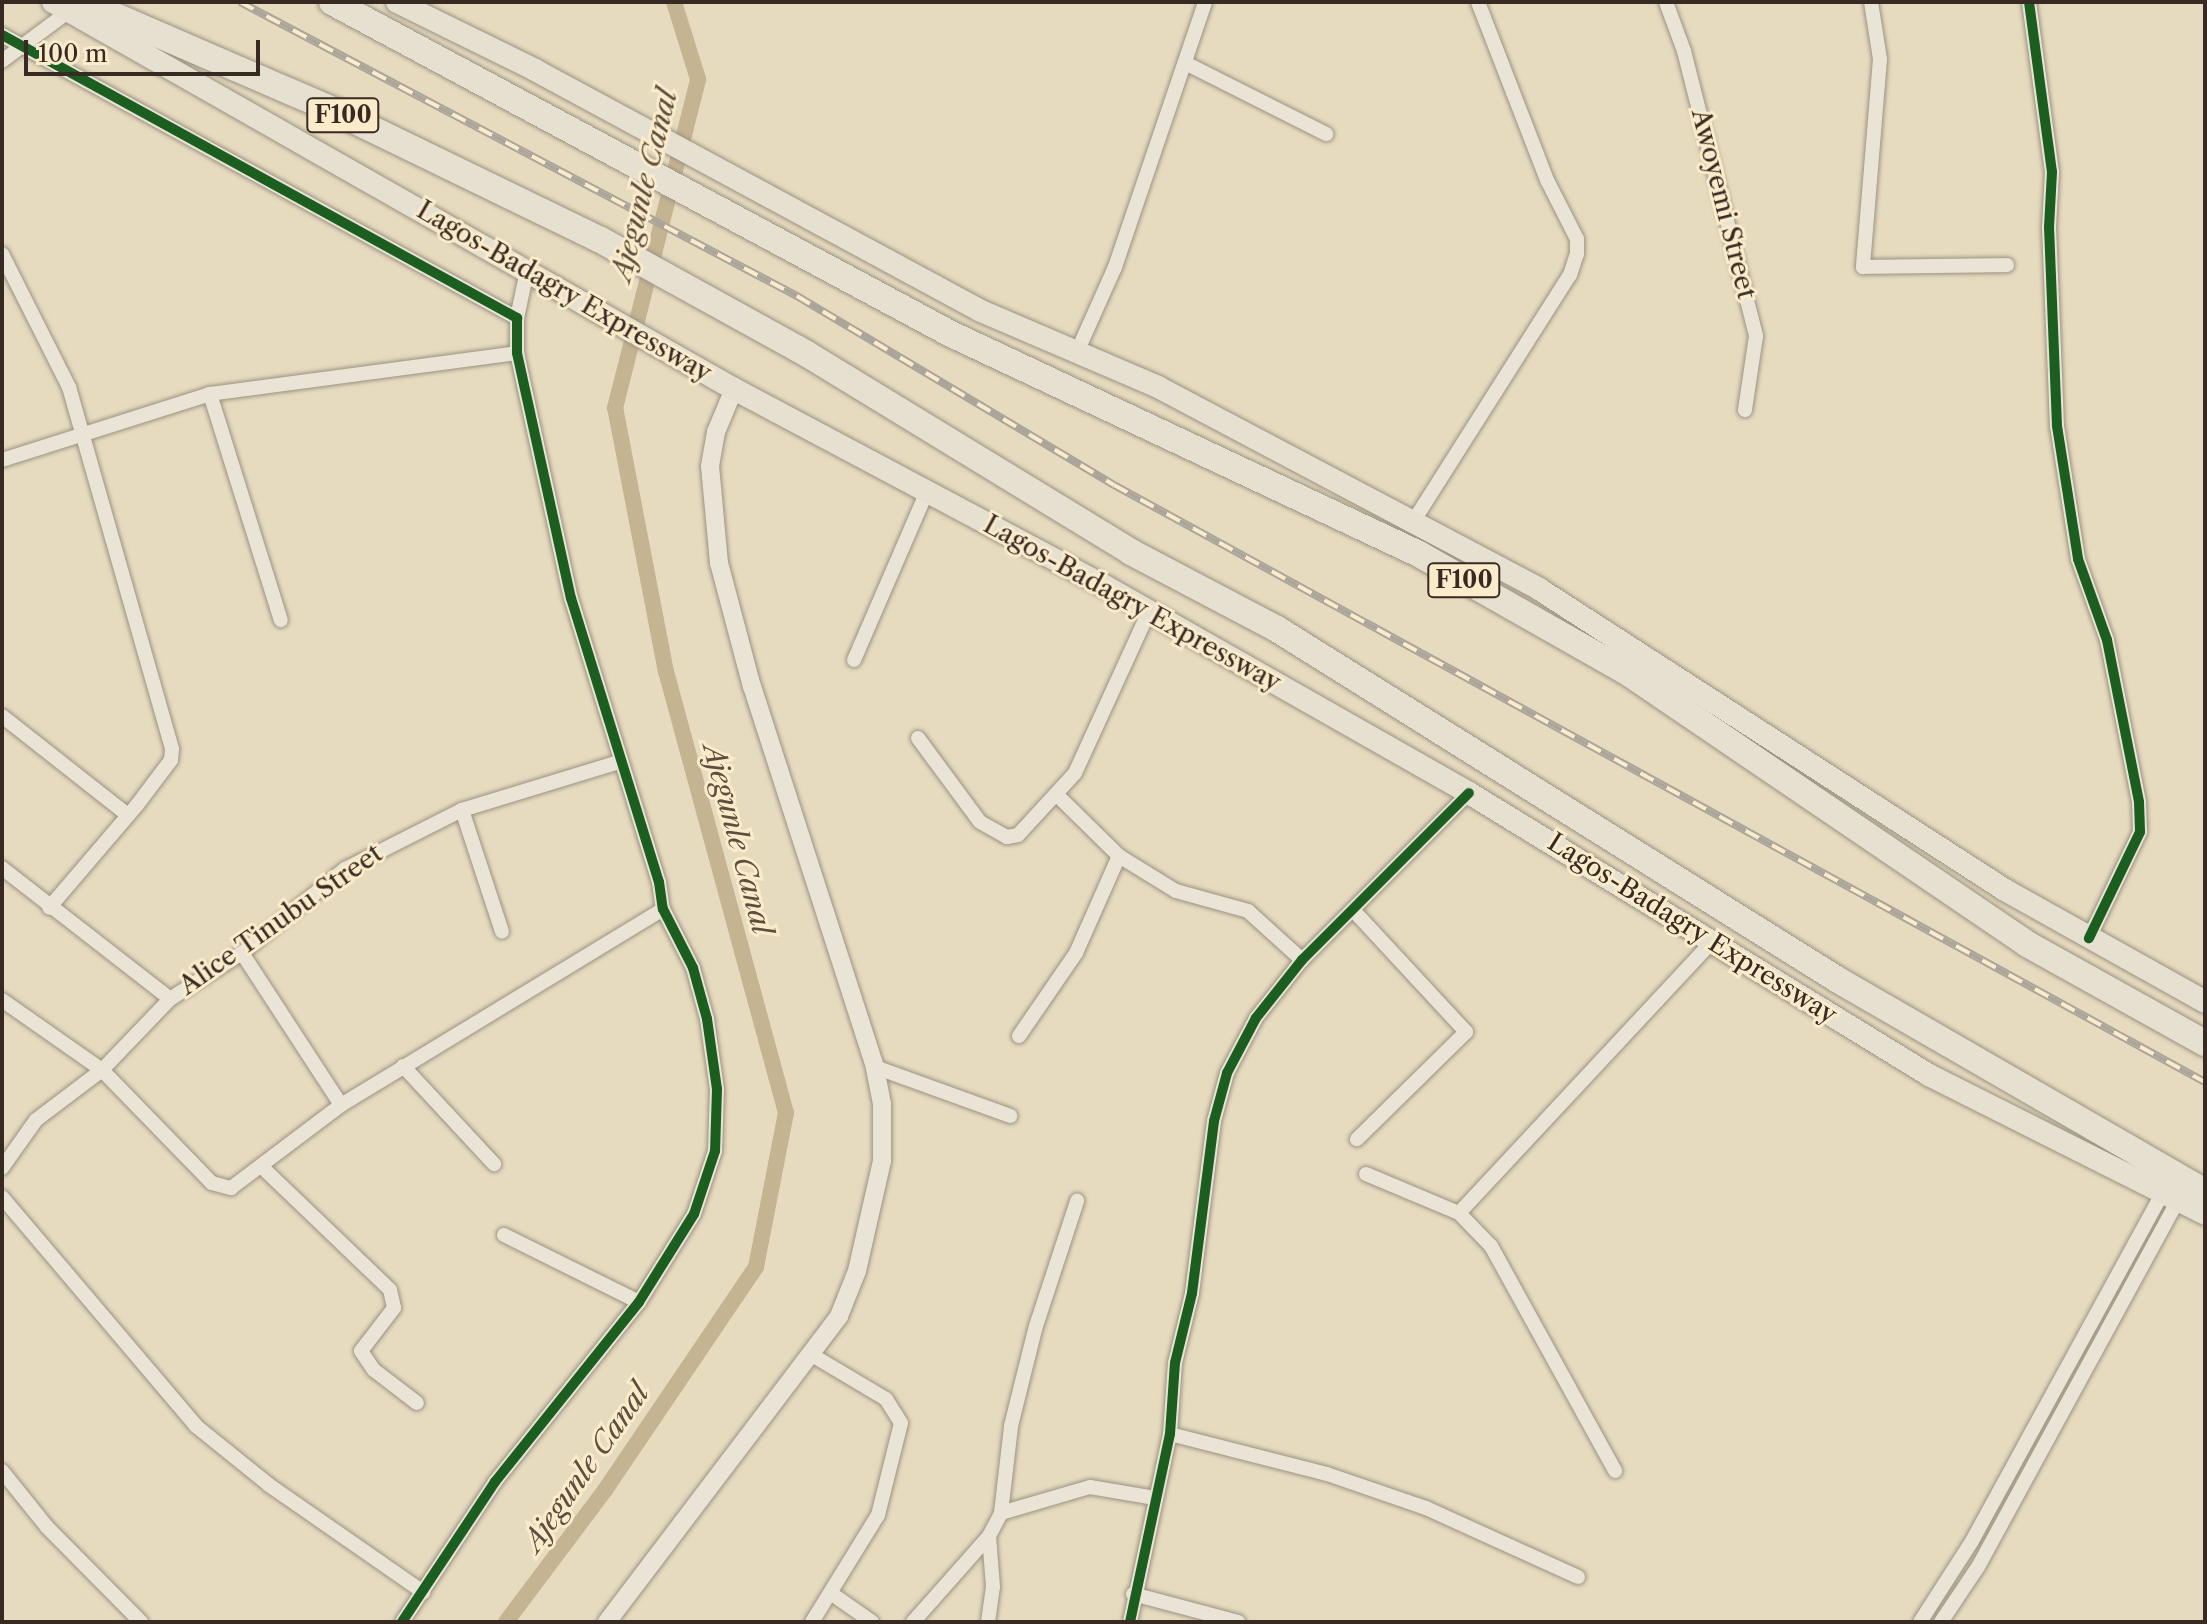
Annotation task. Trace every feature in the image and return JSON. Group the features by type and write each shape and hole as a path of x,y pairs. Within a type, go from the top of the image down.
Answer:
{"highway":[{"name":"F100","path":"332,2 632,158 709,204 951,334 1419,554 1627,672 2027,944 2205,1043"},
{"name":"Lagos-Badagry Expressway","path":"69,5 339,113 599,239 676,281 807,354 1131,552 1277,629 1838,980 2205,1192"}],"main road":[{"path":"397,2 603,107 981,311 1158,387 1539,589 1940,850 2205,1002"},
{"name":"Lagos-Badagry Expressway","path":"69,5 734,389 1149,611 1469,793 1942,1082 2205,1214"}],"street":[{"path":"1077,352 1112,276 1187,64 1205,2"},
{"path":"1413,522 1570,275 1577,254 1577,239 1547,180 1478,2"},
{"name":"Awoyemi Street","path":"1666,2 1684,51 1756,336 1745,410"},
{"path":"1871,2 1880,59 1863,267 2007,265"},
{"path":"2029,2 2052,172 2049,227 2057,426 2078,559 2107,640 2139,802 2140,832 2089,938"},
{"path":"2,61 23,47 69,5"},
{"path":"2,35 517,318"},
{"path":"1187,64 1326,134"},
{"path":"2,254 69,387 172,749 171,760 49,908"},
{"path":"402,1622 495,1482 639,1302 694,1214 715,1151 717,1089 707,1019 693,968 663,909 659,882 619,762 552,523 517,353 517,318 527,271"},
{"path":"2,460 81,432 210,394 517,353"},
{"path":"607,1622 839,1316 875,1204 882,1104 875,1067 752,687 719,563 710,466 716,432 734,389"},
{"path":"210,394 281,620"},
{"path":"854,660 927,491"},
{"path":"918,738 980,822 994,833 1018,835 1058,796 1088,748 1149,611"},
{"path":"2,716 128,815"},
{"name":"Alice Tinubu Street","path":"2,1168 36,1120 102,1070 170,999 242,953 345,869 462,810 619,762"},
{"path":"1130,1622 1133,1594 1170,1434 1175,1363 1192,1293 1214,1121 1241,1043 1302,960 1469,793"},
{"path":"1058,796 1119,856 1176,891 1248,911 1302,960"},
{"path":"462,810 502,932"},
{"path":"1019,1036 1076,953 1119,856"},
{"path":"2,868 49,908 170,999"},
{"path":"2,1000 102,1070 212,1183 231,1188 263,1168 341,1105 663,909"},
{"path":"1354,911 1466,1032 1357,1139"},
{"path":"1459,1213 1712,942"},
{"path":"242,953 341,1105"},
{"path":"403,1066 494,1164"},
{"path":"875,1067 1010,1116"},
{"path":"263,1168 390,1290 394,1308 361,1351 374,1370 417,1403"},
{"path":"1366,1174 1459,1213 1507,1269 1615,1471"},
{"path":"1920,1622 1972,1541 2170,1196"},
{"path":"1941,1622 1978,1567 2170,1196"},
{"path":"2,1197 196,1426 269,1485 423,1592"},
{"path":"913,1622 989,1536 1001,1513 1011,1426 1036,1326 1077,1201"},
{"path":"504,1235 639,1302"},
{"path":"812,1355 886,1399 901,1423 878,1515 812,1622"},
{"path":"1170,1434 1327,1474 1426,1508 1578,1577"},
{"path":"2,1471 47,1527 141,1622"},
{"path":"1001,1513 1090,1487 1155,1498"},
{"path":"988,1622 993,1587 989,1536"},
{"path":"832,1594 872,1622"},
{"path":"1133,1594 1238,1622"}],"waterway":[{"name":"Ajegunle Canal","path":"506,1622 605,1490 756,1267 786,1113 666,672 615,408 698,79 674,2"}],"railway":[{"path":"240,2 797,296 1114,485 2205,1082"}],"cycle path":[{"path":"2029,2 2052,172 2049,227 2057,426 2078,559 2107,640 2139,802 2140,832 2089,938"},
{"path":"2,35 517,318 517,353 571,598 659,882 663,909 693,968 707,1019 717,1089 715,1151 694,1214 639,1302 495,1482 402,1622"},
{"path":"1130,1622 1170,1434 1175,1363 1192,1293 1214,1121 1227,1073 1256,1018 1302,960 1469,793"}]}
